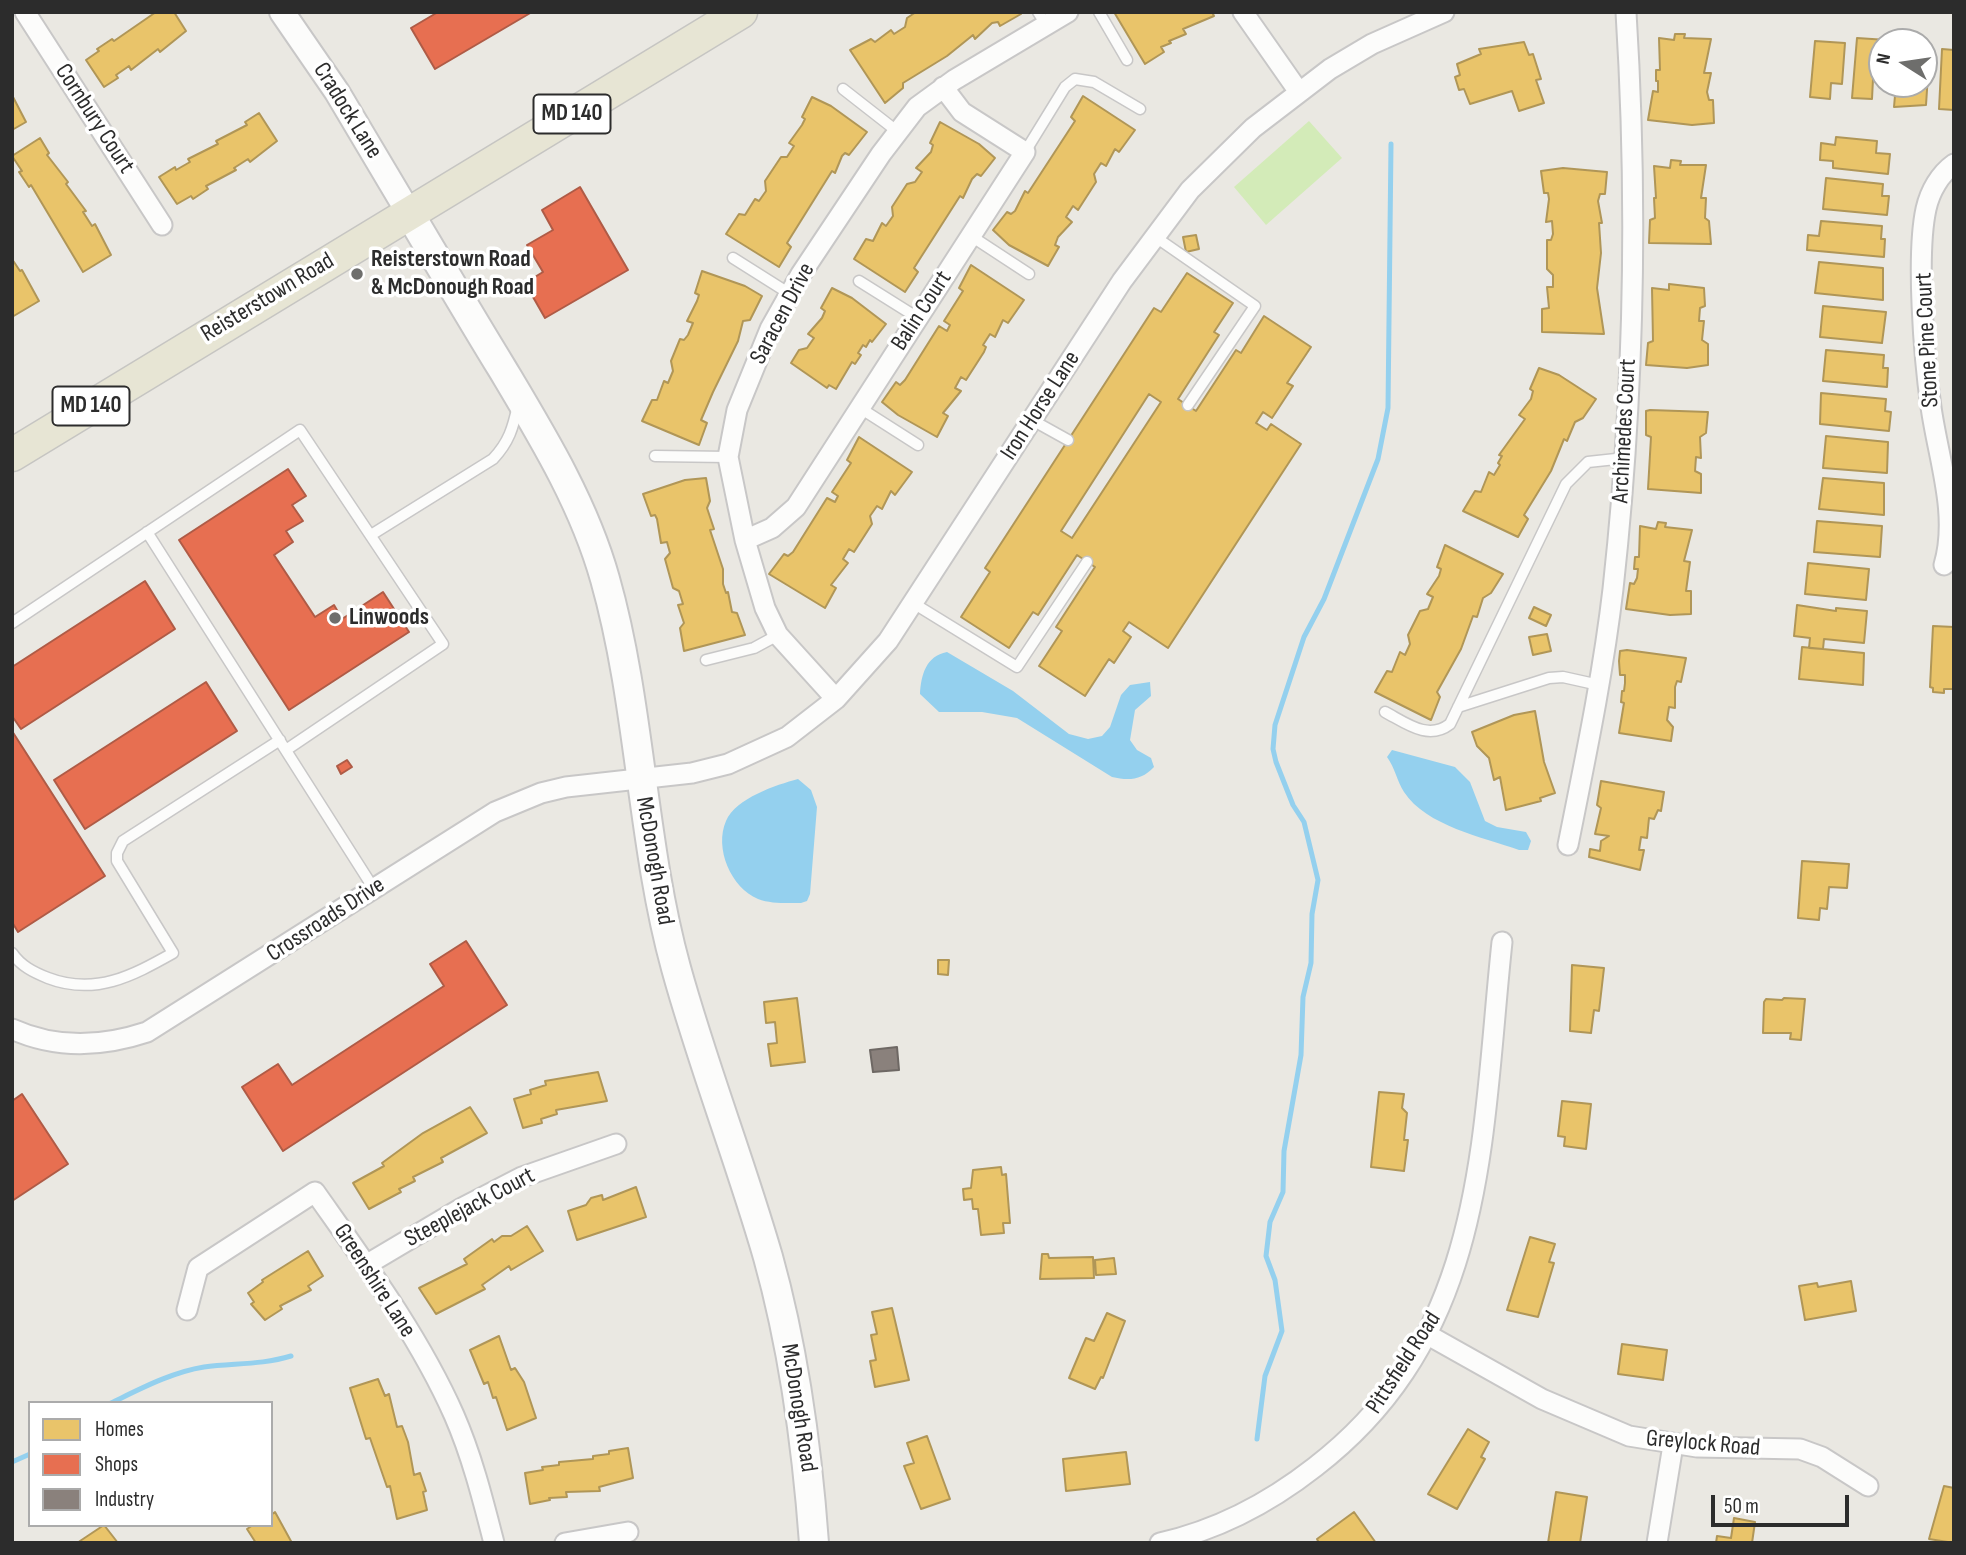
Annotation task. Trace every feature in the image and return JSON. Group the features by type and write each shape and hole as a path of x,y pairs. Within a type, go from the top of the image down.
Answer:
{"main road":[{"name":"Reisterstown Road","path":"12,455 741,12"},
{"name":"McDonogh Road","path":"409,213 520,398 577,503 598,555 622,655 640,779 673,958 780,1303 804,1434 814,1543"}],"street":[{"name":"Cornbury Court","path":"25,12 162,225"},
{"name":"Cradock Lane","path":"282,12 337,92 409,213"},
{"name":"Saracen Drive","path":"836,699 778,635 765,608 745,540 728,457 737,410 770,329 790,294 917,107 1042,19 1069,12"},
{"path":"1243,12 1299,92"},
{"name":"Iron Horse Lane","path":"640,779 692,773 728,764 760,751 787,737 836,699 888,641 1154,236 1217,161 1299,92 1372,44 1401,20 1444,12"},
{"name":"Archimedes Court","path":"1568,845 1600,685 1626,458 1632,170 1626,12"},
{"path":"943,87 962,112 1025,152"},
{"name":"Balin Court","path":"745,540 785,520 1025,152"},
{"name":"Stone Pine Court","path":"1944,565 1950,545 1950,524 1930,403 1923,285 1924,227 1932,191 1954,164"},
{"name":"Crossroads Drive","path":"12,1029 28,1036 68,1044 122,1040 147,1032 470,826 517,802 566,787 640,779"},
{"name":"Pittsfield Road","path":"1160,1543 1247,1513 1325,1459 1375,1412 1428,1335 1456,1271 1474,1201 1502,942"},
{"name":"Steeplejack Court","path":"366,1265 461,1208 522,1177 616,1144"},
{"name":"Greenshire Lane","path":"187,1310 198,1268 315,1192 366,1265 439,1384 455,1417 477,1479 494,1543"},
{"name":"Greylock Road","path":"1428,1335 1576,1416 1629,1436 1673,1445 1739,1451 1800,1449 1822,1457 1868,1486"},
{"path":"1657,1543 1673,1445"},
{"path":"565,1543 628,1532"}],"lane":[{"path":"1100,12 1127,60"},
{"path":"1025,152 1065,87 1075,79 1094,82 1140,109"},
{"path":"843,89 898,132"},
{"path":"971,236 1029,274"},
{"path":"1154,236 1255,306 1188,405"},
{"path":"733,258 790,294"},
{"path":"859,281 918,318"},
{"path":"370,535 493,459 512,433 520,398"},
{"path":"860,408 918,445"},
{"path":"1032,420 1068,440"},
{"path":"12,623 300,429 443,644 283,745 123,841 119,847 117,861 173,953 123,979 99,986 75,986 37,974 20,964 12,953"},
{"path":"655,456 728,457"},
{"path":"1385,712 1421,731 1441,731 1450,724 1566,484 1588,462 1626,458"},
{"path":"147,532 374,889"},
{"path":"912,603 1017,667 1087,562"},
{"path":"706,660 754,648 778,635"},
{"path":"1458,707 1549,678 1563,677 1600,685"}],"green space":[{"path":"1309,121 1342,158 1266,225 1234,187"}],"water":[{"path":"947,652 1013,691 1069,734 1088,739 1102,736 1110,727 1121,695 1130,685 1150,682 1151,696 1135,710 1130,740 1137,750 1151,758 1154,767 1145,775 1135,778 1112,777 1017,718 982,712 939,712 920,694 923,673 929,662"},
{"path":"1392,750 1455,767 1470,782 1485,821 1497,827 1526,832 1531,841 1528,850 1519,850 1456,829 1426,814 1404,792 1387,757"},
{"path":"798,779 811,790 817,807 810,894 807,901 801,903 763,901 748,894 727,866 722,843 726,821 747,799"}],"building: Homes":[{"path":"156,12 174,12 186,31 131,70 129,66 116,75 118,78 104,87 86,60 99,51 97,49 112,39 114,41"},
{"path":"916,12 1021,14 1000,26 998,22 992,23 975,39 973,35 947,56 903,83 903,88 885,103 850,50 871,39 875,42 891,30 894,34 905,27 907,18"},
{"path":"1114,12 1212,12 1214,16 1183,29 1186,34 1169,41 1171,43 1161,47 1164,52 1145,64"},
{"path":"1675,34 1685,34 1684,38 1711,39 1704,73 1711,73 1707,92 1709,100 1713,100 1714,123 1692,125 1648,120 1653,91 1658,92 1656,70 1660,70 1659,38 1674,40"},
{"path":"1857,38 1868,39 1868,98 1872,99 1852,98"},
{"path":"1815,41 1845,43 1842,84 1831,83 1830,99 1810,97"},
{"path":"1524,42 1529,55 1533,54 1541,79 1536,80 1544,103 1519,111 1512,91 1470,104 1464,89 1459,90 1455,77 1460,75 1457,64 1481,54 1479,49"},
{"path":"1942,49 1954,50 1954,110 1939,109"},
{"path":"12,95 26,122 12,130"},
{"path":"1083,96 1135,130 1119,152 1115,149 1106,166 1101,163 1094,174 1096,182 1078,210 1073,206 1066,217 1072,222 1058,237 1055,245 1059,247 1048,266 1009,245 993,230 1007,212 1011,214 1015,211 1025,191 1028,193 1075,121 1071,117"},
{"path":"812,97 831,106 867,132 849,155 845,153 842,156 835,173 832,171 787,243 791,247 779,267 726,234 739,214 745,215 755,199 759,201 766,191 765,181 781,157 787,157 794,146 789,143 805,119 802,117"},
{"path":"1895,98 1926,98 1926,105 1894,107"},
{"path":"259,113 277,141 250,162 248,159 234,168 236,170 206,186 208,189 193,199 191,196 177,204 159,177 190,162 188,159 218,144 216,141 247,125 245,122"},
{"path":"940,122 979,144 995,158 981,176 977,174 972,179 963,198 960,196 914,268 918,272 905,292 854,259 866,239 873,241 882,223 886,226 893,216 892,207 907,184 915,182 922,172 916,168 931,152 933,145 930,143"},
{"path":"1836,137 1877,141 1876,153 1890,154 1888,174 1833,168 1833,161 1820,160 1821,143 1835,145"},
{"path":"40,138 49,153 47,155 68,182 66,184 86,211 83,212 92,226 95,224 111,255 83,272 31,185 29,187 19,172 22,171 12,156"},
{"path":"1671,160 1681,161 1680,165 1706,165 1701,198 1706,198 1705,218 1709,221 1711,244 1649,243 1650,220 1655,218 1654,166 1670,168"},
{"path":"1563,168 1607,172 1605,194 1600,194 1598,201 1602,223 1599,223 1601,253 1597,288 1604,334 1542,332 1542,309 1549,308 1547,287 1553,287 1553,275 1547,269 1547,240 1551,240 1553,234 1552,221 1546,222 1549,199 1548,193 1544,193 1541,171"},
{"path":"1826,178 1883,184 1882,196 1889,196 1887,215 1823,209"},
{"path":"1821,221 1882,226 1881,239 1885,239 1884,257 1807,250 1808,235 1819,236"},
{"path":"1196,235 1199,249 1186,252 1183,237"},
{"path":"12,259 20,271 22,270 39,301 12,317"},
{"path":"1819,262 1883,268 1883,300 1815,293"},
{"path":"971,265 1024,300 1008,323 1003,320 995,337 990,334 983,345 986,347 984,352 966,380 961,377 955,388 961,391 943,413 948,416 937,437 898,415 882,402 896,382 900,385 905,380 939,326 947,331 950,325 944,321 963,291 959,288"},
{"path":"702,271 745,286 762,296 750,320 743,321 738,341 701,420 707,423 699,445 642,421 652,400 657,400 664,381 668,383 673,371 671,361 680,339 684,340 693,323 687,321 699,295 695,293"},
{"path":"1187,273 1233,303 1214,332 1219,335 1178,399 1196,411 1236,350 1241,353 1264,316 1311,347 1287,383 1293,386 1272,418 1263,412 1256,423 1267,430 1271,424 1301,444 1168,648 1129,622 1123,631 1131,637 1114,663 1109,659 1085,696 1039,666 1062,631 1056,627 1095,567 1077,555 1038,615 1033,612 1009,648 961,617 990,572 985,568 1154,308 1161,312","holes":["1149,394 1161,402 1072,538 1061,531"]},
{"path":"1669,284 1704,288 1705,306 1700,308 1699,321 1704,321 1702,340 1708,344 1708,365 1687,368 1646,365 1648,343 1653,341 1652,288 1669,290"},
{"path":"832,288 852,298 886,324 872,342 870,340 866,347 863,345 858,353 861,355 855,364 852,362 836,389 829,385 827,388 791,363 799,350 807,348 814,338 808,334 822,318 825,311 821,308"},
{"path":"1823,306 1886,312 1882,343 1820,337"},
{"path":"1826,350 1884,355 1883,368 1888,368 1887,387 1823,381"},
{"path":"1539,368 1559,375 1596,399 1583,418 1575,422 1567,441 1564,439 1551,471 1524,515 1528,519 1518,537 1463,511 1475,491 1481,492 1489,472 1494,475 1500,465 1498,463 1502,456 1499,455 1525,419 1519,415 1531,399 1533,391 1530,389"},
{"path":"1821,393 1886,399 1885,411 1891,412 1889,431 1820,424"},
{"path":"1646,411 1708,412 1706,433 1700,437 1701,458 1696,457 1695,471 1701,474 1701,493 1648,489 1651,437 1646,435"},
{"path":"1826,436 1888,442 1887,473 1823,468"},
{"path":"859,437 912,472 895,495 891,491 882,509 877,506 870,516 872,524 854,552 849,549 843,559 848,563 831,585 836,588 825,608 769,574 784,554 788,556 793,552 827,498 835,502 838,496 832,492 851,463 847,460"},
{"path":"706,478 710,501 707,508 714,529 710,530 723,569 723,584 726,593 728,592 732,612 737,613 745,635 684,651 680,628 684,623 678,605 683,604 679,591 673,588 665,559 670,553 667,542 661,543 657,519 655,515 651,516 643,494 685,480"},
{"path":"1823,478 1884,483 1884,515 1819,509"},
{"path":"1817,521 1882,526 1880,557 1814,552"},
{"path":"1658,522 1666,523 1665,527 1692,530 1684,561 1690,562 1686,591 1691,591 1691,614 1670,615 1626,609 1630,583 1634,584 1637,578 1638,569 1634,569 1635,557 1639,557 1640,526 1656,529"},
{"path":"1445,545 1503,574 1491,593 1483,598 1477,617 1473,616 1461,649 1437,692 1440,697 1431,720 1375,692 1387,671 1392,672 1400,652 1405,655 1410,644 1408,635 1420,611 1428,609 1433,597 1427,594 1439,576 1441,569 1437,567"},
{"path":"1808,563 1869,569 1866,600 1805,594"},
{"path":"1797,605 1836,611 1836,608 1867,611 1864,643 1824,639 1823,649 1809,648 1810,638 1794,636"},
{"path":"1534,607 1551,615 1546,626 1529,618"},
{"path":"1933,626 1954,627 1954,689 1944,689 1944,693 1933,692 1930,687"},
{"path":"1547,634 1551,651 1533,655 1529,637"},
{"path":"1802,647 1864,653 1863,685 1799,679"},
{"path":"1620,651 1686,658 1681,682 1677,681 1675,687 1675,708 1669,707 1667,720 1673,727 1671,741 1619,733 1625,675 1620,675 1619,661"},
{"path":"1535,711 1544,762 1555,793 1540,798 1541,801 1506,810 1500,777 1494,780 1489,758 1477,746 1472,732 1514,715"},
{"path":"1601,781 1664,792 1661,811 1658,810 1654,819 1649,818 1647,838 1641,837 1639,850 1644,850 1640,870 1589,857 1590,849 1600,851 1601,841 1609,836 1595,834 1601,808 1597,805"},
{"path":"1802,861 1849,864 1847,888 1829,887 1827,909 1820,908 1819,920 1798,918"},
{"path":"938,960 949,960 948,975 938,974"},
{"path":"1572,965 1604,968 1599,1011 1594,1010 1591,1033 1570,1031"},
{"path":"797,998 805,1062 771,1066 768,1044 777,1043 775,1022 766,1023 764,1002"},
{"path":"1766,999 1805,999 1801,1040 1790,1039 1791,1033 1763,1033 1764,1002"},
{"path":"598,1072 607,1101 556,1110 557,1114 541,1119 542,1123 523,1128 514,1099 531,1094 530,1090 546,1085 545,1081"},
{"path":"1379,1092 1404,1094 1402,1108 1407,1113 1404,1140 1408,1140 1404,1171 1371,1167"},
{"path":"1562,1101 1591,1104 1586,1149 1564,1146 1565,1137 1558,1136"},
{"path":"470,1107 487,1133 441,1158 443,1162 413,1177 415,1181 399,1189 401,1192 369,1209 353,1183 384,1166 382,1163 423,1133"},
{"path":"1001,1167 1002,1175 1006,1174 1010,1223 1003,1223 1004,1233 981,1235 978,1209 973,1209 972,1199 964,1200 963,1189 971,1188 973,1170"},
{"path":"636,1187 646,1217 577,1240 568,1211 586,1205 591,1198 602,1195 603,1200"},
{"path":"527,1226 543,1251 511,1270 509,1266 482,1285 485,1289 436,1314 419,1288 467,1264 464,1259 492,1239 494,1242 502,1236 511,1236"},
{"path":"1530,1237 1555,1244 1549,1262 1554,1263 1538,1317 1507,1310"},
{"path":"308,1251 323,1276 308,1286 311,1290 280,1306 282,1309 265,1320 251,1304 254,1302 248,1293 263,1282 262,1280"},
{"path":"1042,1254 1048,1254 1049,1258 1093,1257 1094,1278 1040,1279"},
{"path":"1114,1258 1116,1274 1096,1275 1095,1260"},
{"path":"1851,1281 1856,1311 1805,1320 1799,1286 1817,1283 1818,1287"},
{"path":"892,1308 909,1380 875,1387 870,1361 876,1360 871,1335 877,1334 872,1312"},
{"path":"1107,1313 1125,1321 1103,1378 1101,1377 1095,1389 1069,1378 1086,1338 1094,1341"},
{"path":"499,1336 511,1370 515,1368 524,1382 536,1418 507,1430 496,1397 493,1398 488,1382 484,1384 470,1350"},
{"path":"1622,1344 1667,1350 1663,1380 1618,1374"},
{"path":"378,1379 385,1396 389,1394 397,1427 402,1426 408,1442 414,1475 420,1473 426,1491 423,1492 427,1510 397,1519 390,1486 387,1487 370,1438 366,1439 350,1388"},
{"path":"1468,1429 1489,1442 1481,1457 1485,1459 1457,1509 1428,1494"},
{"path":"927,1436 950,1499 921,1509 904,1466 914,1463 907,1443"},
{"path":"628,1448 633,1478 599,1487 600,1491 566,1492 567,1497 549,1498 550,1500 530,1504 525,1473 559,1465 559,1462 593,1459 593,1456"},
{"path":"1126,1452 1130,1484 1066,1491 1063,1459"},
{"path":"1944,1486 1954,1488 1954,1543 1929,1539"},
{"path":"1556,1492 1587,1497 1580,1543 1548,1543"},
{"path":"275,1512 292,1543 256,1543 247,1529 273,1527"},
{"path":"1354,1512 1376,1543 1319,1543 1317,1539"},
{"path":"1734,1518 1755,1522 1752,1543 1716,1543 1717,1536 1731,1538"},
{"path":"101,1527 106,1527 118,1543 77,1543"}],"building: Shops":[{"path":"438,12 532,12 435,69 411,28"},
{"path":"580,187 628,270 545,318 525,283 543,272 527,245 553,230 542,210"},
{"path":"288,469 306,496 292,505 303,521 286,531 293,542 274,555 315,617 334,605 342,619 383,592 409,632 289,710 179,540"},
{"path":"145,581 175,629 21,729 12,716 12,667"},
{"path":"206,682 237,731 85,829 54,780"},
{"path":"12,731 105,876 18,932 12,922"},
{"path":"347,760 352,767 341,774 337,766"},
{"path":"466,941 507,1005 283,1151 242,1087 278,1064 292,1085 444,986 430,964"},
{"path":"22,1094 68,1164 12,1201 12,1101"}],"building: Industry":[{"path":"897,1047 899,1070 873,1072 870,1050"}],"waterway":[{"path":"1257,1439 1265,1376 1282,1331 1275,1280 1266,1256 1270,1222 1283,1192 1284,1151 1301,1055 1303,997 1311,963 1312,914 1318,880 1304,822 1293,805 1276,762 1273,749 1275,725 1304,637 1324,599 1378,459 1388,408 1391,144"},
{"path":"115,1401 192,1369 291,1356"},
{"path":"12,1462 28,1455"}],"place":[{"name":"Reisterstown Road & McDonough Road","path":"357,274"},
{"name":"Linwoods","path":"335,618"}]}
